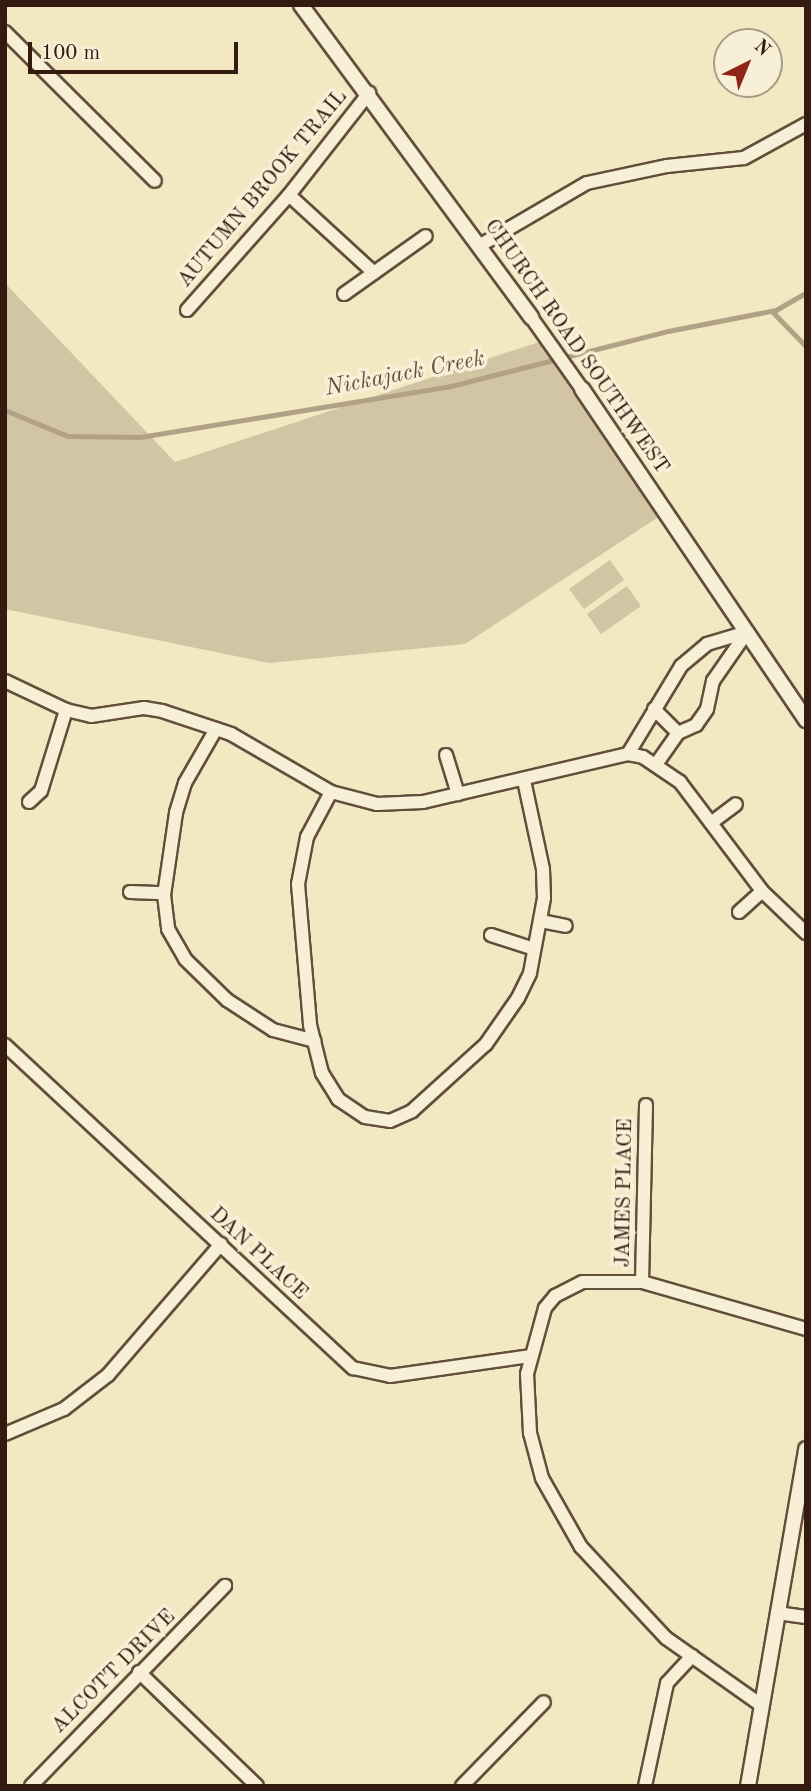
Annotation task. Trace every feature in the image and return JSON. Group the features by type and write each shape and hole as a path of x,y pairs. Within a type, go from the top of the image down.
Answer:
{"street":[{"name":"CHURCH ROAD SOUTHWEST","path":"301,5 369,93 582,389 806,720"},
{"path":"5,32 155,181"},
{"name":"AUTUMN BROOK TRAIL","path":"187,310 289,195 369,93"},
{"path":"479,246 587,183 621,173 744,158 806,124"},
{"path":"289,195 374,273"},
{"path":"344,295 426,236"},
{"path":"628,754 654,709 694,654 707,644 747,632"},
{"path":"657,763 678,733 696,725 707,709 713,681 747,632"},
{"path":"5,681 66,710 91,716 144,708 162,710 216,729 331,792 355,800 399,805 524,780 628,754 657,763 680,782 762,891 805,932"},
{"path":"654,709 678,733"},
{"path":"29,802 41,791 66,710"},
{"path":"216,729 185,783 164,893 168,929 185,959 251,1017 289,1037 314,1041"},
{"path":"446,755 458,794"},
{"path":"331,792 307,836 298,884 314,1041 322,1073 338,1100 365,1117 402,1118 486,1044 504,1022 530,973 541,921 543,869 524,780"},
{"path":"711,823 736,804"},
{"path":"739,912 762,891"},
{"path":"130,892 164,893"},
{"path":"541,921 566,926"},
{"path":"491,935 534,949"},
{"name":"DAN PLACE","path":"5,1045 353,1368 390,1376 530,1356"},
{"name":"JAMES PLACE","path":"642,1282 646,1105"},
{"path":"5,1434 64,1409 108,1375 220,1244"},
{"path":"761,1706 666,1638 581,1547 542,1478 530,1433 526,1402 530,1356 539,1320 555,1296 583,1282 642,1282 806,1329"},
{"path":"748,1786 806,1449"},
{"name":"ALCOTT DRIVE","path":"31,1786 225,1586"},
{"path":"777,1614 806,1617"},
{"path":"645,1786 667,1683 692,1656"},
{"path":"139,1672 257,1786"},
{"path":"462,1786 544,1703"}],"shaded area":[{"path":"5,283 175,462 545,340 672,508 465,644 269,663 5,609"},
{"path":"610,560 624,580 584,609 569,589"},
{"path":"627,586 641,606 601,634 587,614"}],"waterway":[{"name":"Nickajack Creek","path":"5,410 68,436 140,437 447,387 668,331 776,310 806,293"},
{"path":"772,311 806,346"}]}
